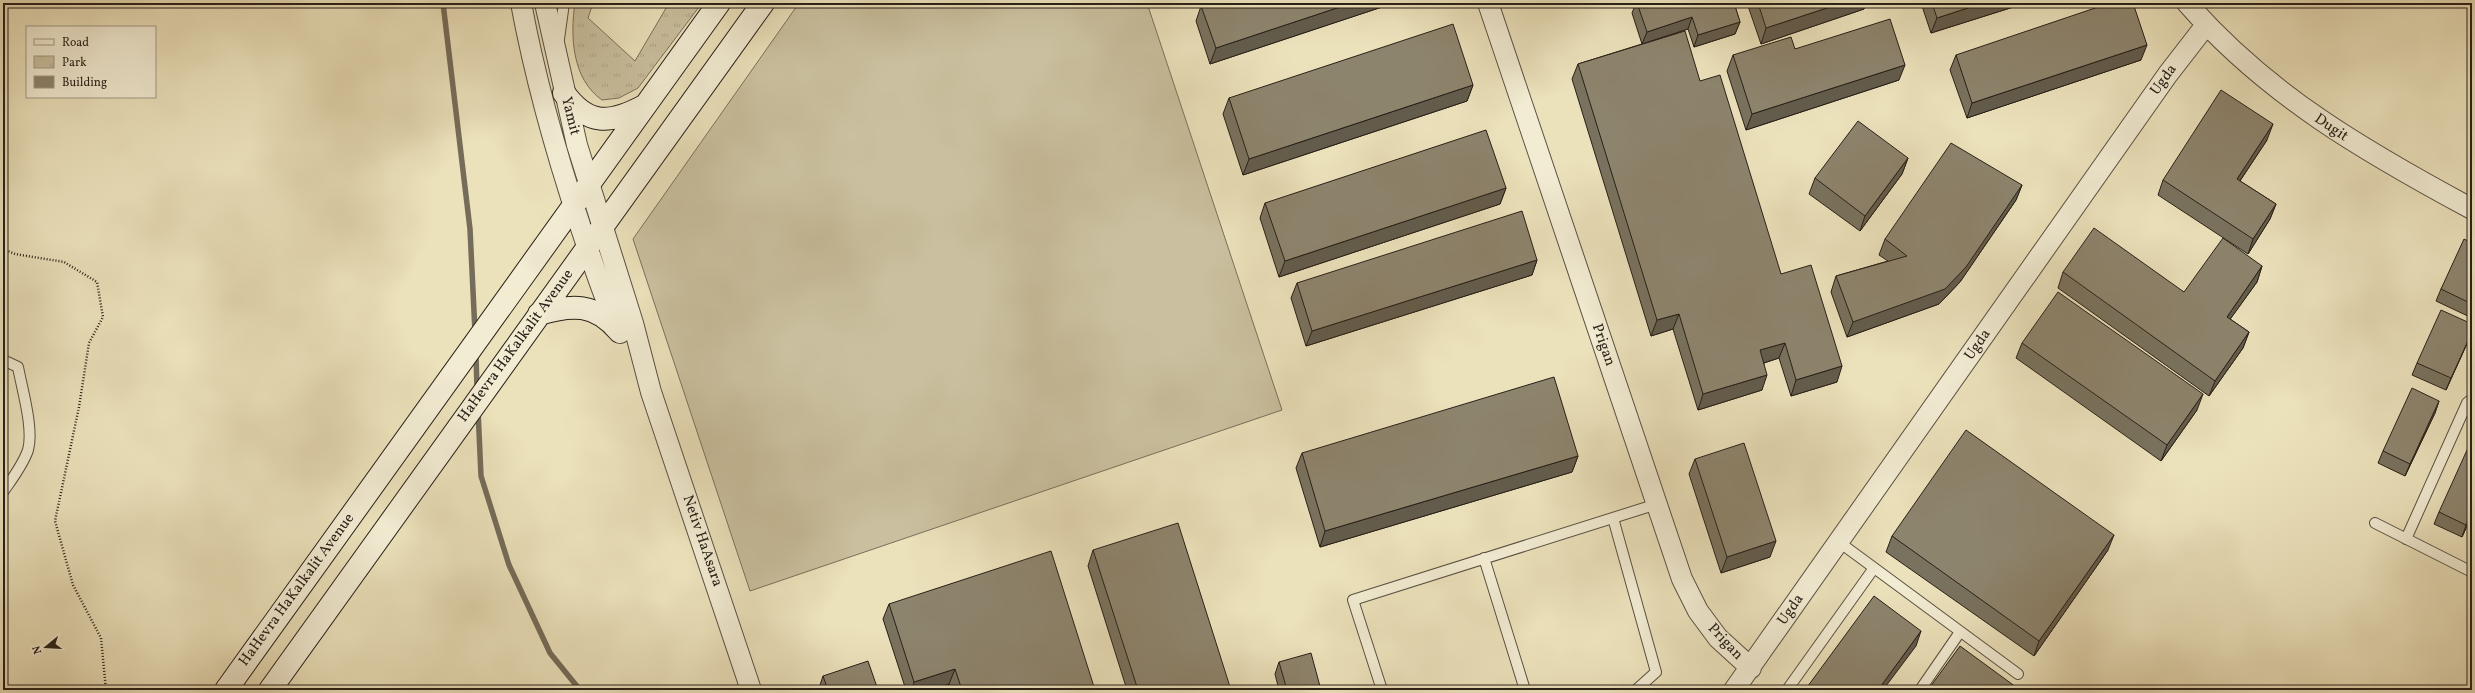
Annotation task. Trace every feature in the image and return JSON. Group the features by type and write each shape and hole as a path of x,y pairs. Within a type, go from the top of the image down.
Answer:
{"main road":[{"name":"HaHevra HaKalkalit Avenue","path":"226,690 719,3"},
{"name":"HaHevra HaKalkalit Avenue","path":"270,690 763,3"},
{"path":"564,93 573,106 594,119 615,118 645,106"},
{"path":"539,314 573,307 588,309 602,315 619,331"}],"street":[{"name":"Yamit","path":"521,3 538,80 573,206"},
{"name":"Yamit","path":"545,3 564,93 602,227"},
{"name":"Prigan","path":"1488,3 1682,579 1698,611 1718,638 1750,668"},
{"path":"2187,3 2206,25"},
{"name":"Dugit","path":"2206,25 2282,93 2340,135 2472,209"},
{"name":"Ugda","path":"1734,690 2168,74 2206,25"},
{"name":"Netiv HaAsara","path":"573,206 587,248 619,331 651,392"},
{"name":"Netiv HaAsara","path":"602,227 633,323 651,392 751,690"}],"lane":[{"path":"556,57 564,3"},
{"path":"3,360 18,367 30,432 28,448 23,462 3,492"},
{"path":"2406,539 2467,403 2472,399"},
{"path":"1382,690 1353,600 1657,504"},
{"path":"1613,518 1656,672 1636,690"},
{"path":"2375,523 2472,572"},
{"path":"1839,542 2018,674"},
{"path":"1484,558 1525,690"},
{"path":"1787,690 1874,568"},
{"path":"1920,690 1960,632"}],"path":[{"path":"3,249 15,254 64,262 97,282 103,317 89,343 79,407 55,522 73,586 101,638 106,690"}],"green space":[{"path":"575,3 593,3 588,18 635,61 669,3 702,3 638,88 619,98 602,100 584,81 575,56 573,43 573,16"},
{"path":"799,3 1147,3 1282,410 750,591 633,239"}],"building":[{"path":"1209,3 1352,3 1216,48 1201,6"},
{"path":"1637,3 1734,3 1740,22 1698,35 1692,17 1647,32"},
{"path":"1758,3 1842,3 1766,28"},
{"path":"1932,3 1983,3 1937,18"},
{"path":"2110,3 2133,3 2147,45 1972,103 1956,55"},
{"path":"1890,19 1905,65 1752,114 1733,55 1791,37 1795,49"},
{"path":"1453,24 1473,85 1249,159 1229,98"},
{"path":"1685,31 1700,81 1720,75 1781,274 1811,265 1842,366 1796,380 1785,343 1760,350 1767,375 1703,394 1679,314 1657,320 1578,64"},
{"path":"2221,90 2273,124 2237,179 2276,204 2253,239 2163,180"},
{"path":"1858,121 1908,158 1865,216 1815,178"},
{"path":"1486,130 1506,188 1285,261 1265,203"},
{"path":"1951,143 2022,185 1966,267 1945,289 1853,322 1836,276 1907,256 1885,239"},
{"path":"1522,211 1537,260 1312,331 1297,283"},
{"path":"2094,228 2184,292 2223,238 2262,266 2227,317 2249,332 2215,381 2063,272"},
{"path":"2464,239 2472,243 2472,304 2441,289"},
{"path":"2058,292 2203,394 2167,445 2022,343"},
{"path":"2441,310 2472,324 2472,332 2451,378 2417,363"},
{"path":"1554,377 1578,456 1325,531 1302,453"},
{"path":"2412,388 2439,401 2410,464 2383,451"},
{"path":"1966,430 2114,535 2039,641 1892,536"},
{"path":"2472,439 2472,513 2466,525 2439,512"},
{"path":"1744,443 1776,541 1727,557 1695,459"},
{"path":"1178,523 1231,690 1138,690 1093,550"},
{"path":"1051,551 1095,690 962,690 955,669 914,682 889,604"},
{"path":"1874,596 1921,631 1878,690 1805,690"},
{"path":"1960,646 2016,687 2014,690 1928,690"},
{"path":"1311,653 1321,690 1287,690 1279,662"},
{"path":"868,661 878,690 828,690 823,676"}],"waterway":[{"path":"443,3 470,229 475,332"},
{"path":"476,354 477,390"},
{"path":"478,410 481,476 509,565 550,653 580,690"}]}
